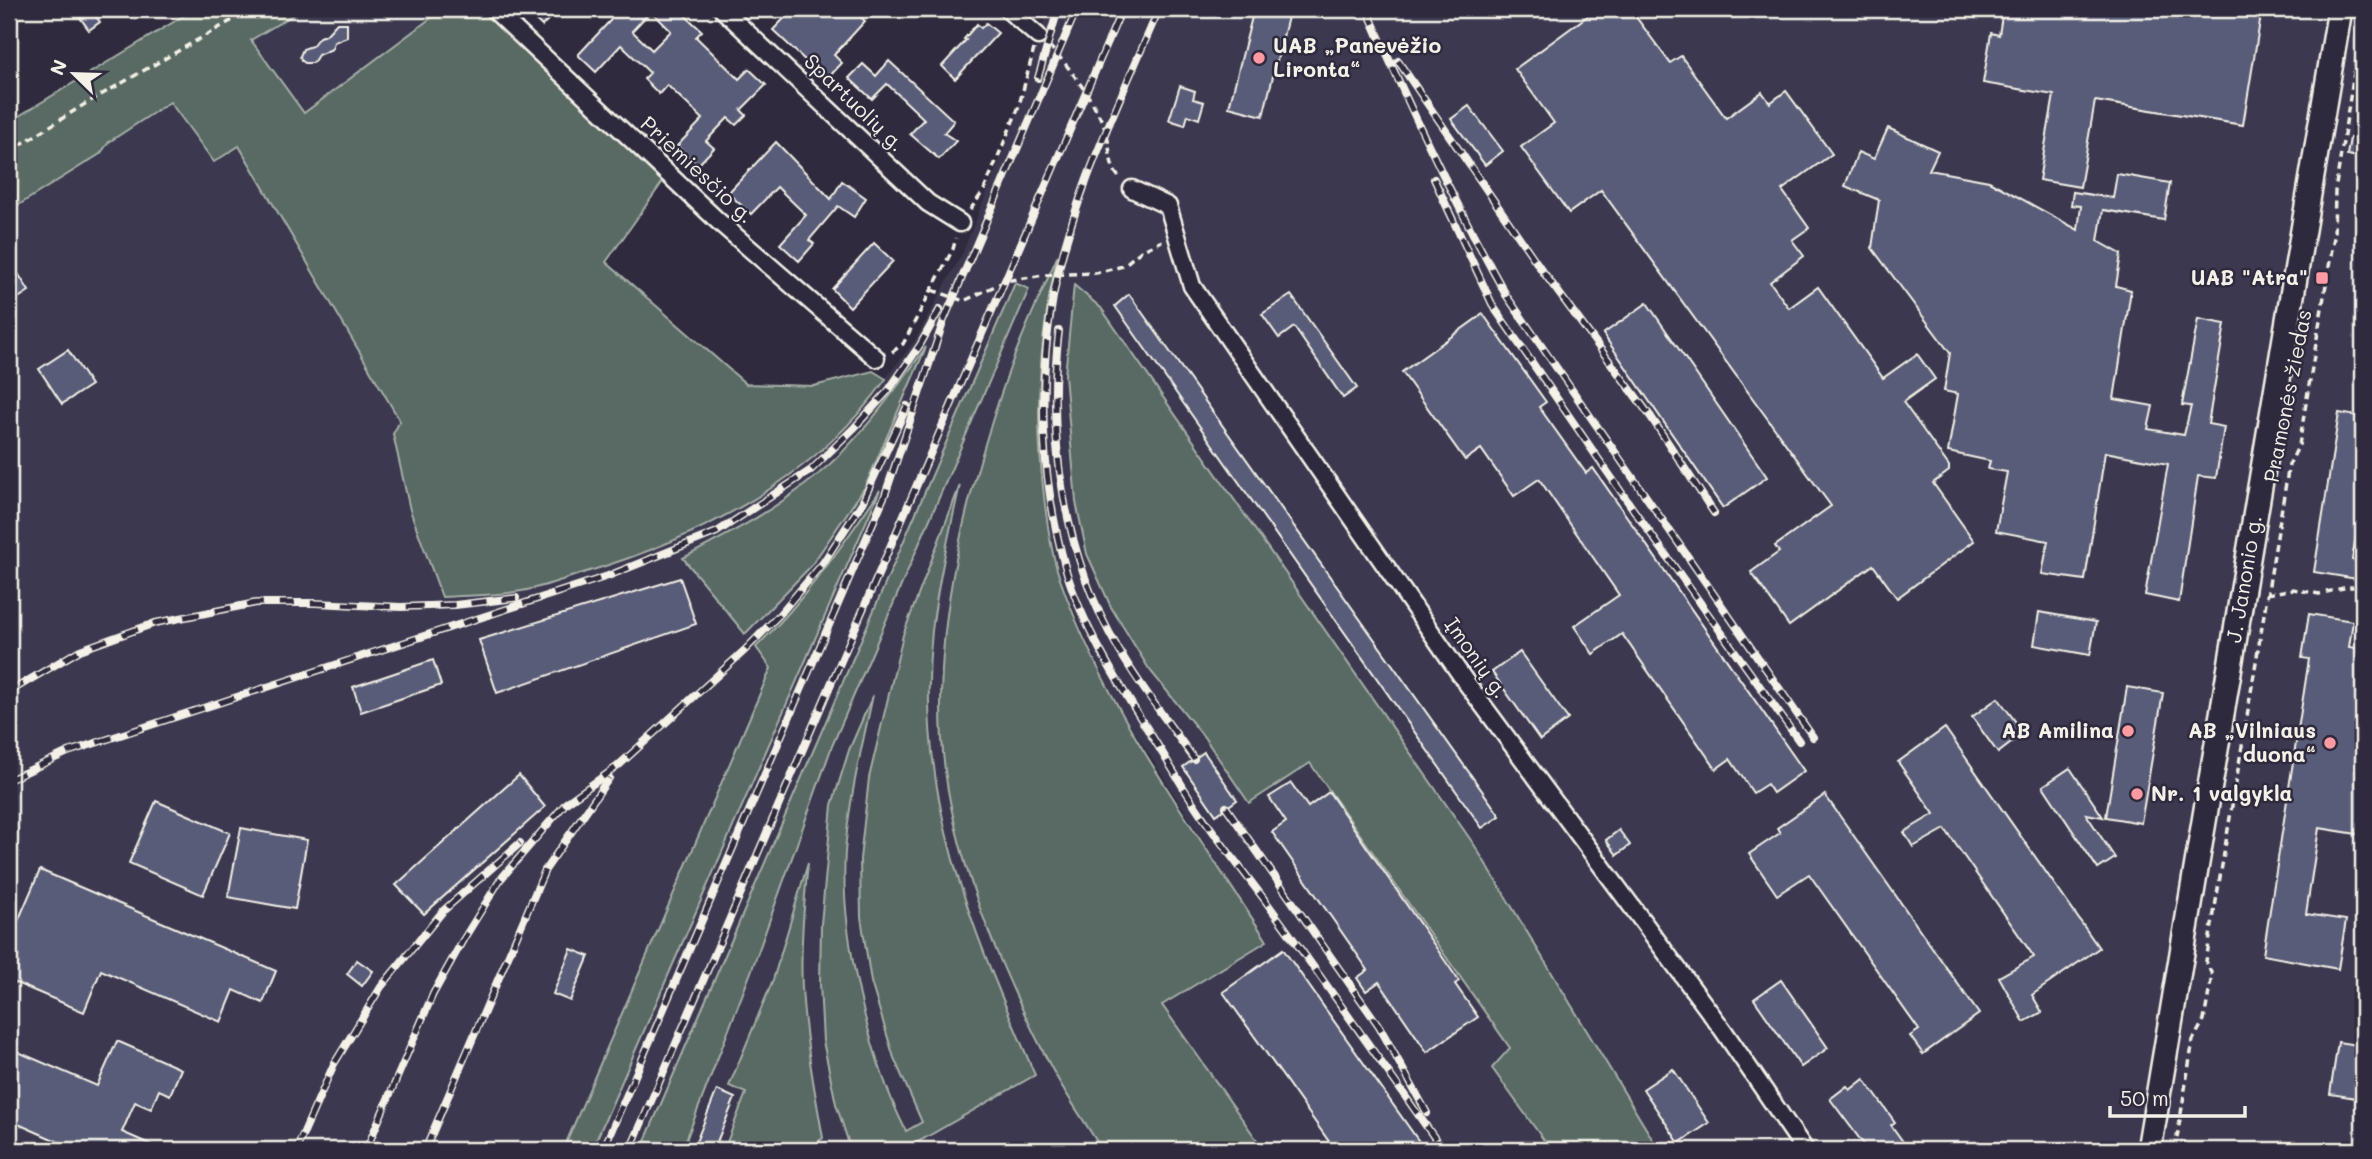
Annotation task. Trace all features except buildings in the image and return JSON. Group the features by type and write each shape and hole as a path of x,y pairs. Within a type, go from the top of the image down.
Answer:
{"main road":[{"name":"J. Janonio g.","path":"2149,1150 2340,9"}],"street":[{"name":"Priemiesčio g.","path":"493,9 718,221 876,358"},
{"name":"Spartuolių g.","path":"722,9 928,203 960,223"},
{"path":"1007,9 1038,36"},
{"name":"Įmonių g.","path":"1132,189 1168,206 1192,286 1465,681 1723,1030 1805,1150"}],"path":[{"path":"9,152 85,104 252,9"},
{"name":"Pramonės žiedas","path":"2175,1150 2193,1040 2204,1020 2207,1007 2212,975 2206,961 2289,465 2299,445 2334,237 2334,191 2363,17"},
{"path":"876,358 884,358 903,344 953,249 960,223 984,190 1018,109 1038,36 1057,54 1086,93 1106,132 1115,173 1132,189"},
{"path":"932,290 964,301 1005,281 1044,275 1096,273 1123,266 1141,251 1177,235"},
{"path":"2267,594 2292,589 2319,594 2347,587 2363,587"}],"shaded area":[{"path":"303,9 443,9 304,114 251,40"},
{"path":"1048,9 2363,9 2363,1150 1659,1150 1475,846 1101,308 1065,375 1076,502 1087,554 1111,607 1149,669 1204,737 1249,803 1309,762 1510,1048 1492,1069 1551,1150 1248,1150 1258,1143 1161,1005 1266,941 1113,697 1059,577 1047,519 1039,455 1038,401 1040,350 1047,298 1056,260 1005,381 955,564 944,633 1050,1066 1102,1150 904,1150 1034,1075 988,966 959,885 940,814 931,744 929,681 932,632 958,492 903,635 869,778 860,859 861,917 871,982 894,1057 922,1123 906,1131 879,1063 858,986 848,918 845,853 855,776 872,700 825,864 821,924 823,1041 836,1104 851,1150 806,1150 823,1138 807,1042 802,985 802,925 807,868 773,980 729,1085 746,1093 724,1150 683,1148 751,972 832,746 1028,289 1015,283 641,1150 592,1150 877,495 783,621 756,647 771,668 563,1150 9,1150 9,211 100,154 109,142 171,101 213,162 239,146 400,421 393,434 807,464 851,422 914,342 962,254 1007,142","holes":["924,351 865,487 811,566 779,601 684,558 765,514 817,476 871,419"]}],"green space":[{"path":"195,9 303,9 251,40 304,113 443,9 490,9 669,173 606,262 746,384 814,386 873,371 886,379 857,415 825,447 789,476 710,523 626,559 527,590 442,597 410,510 393,434 400,421 239,146 214,162 170,102 109,142 100,154 9,211 9,122"},
{"path":"1058,255 1046,315 1039,405 1041,465 1052,548 1060,579 1079,627 1126,721 1267,941 1162,1005 1259,1143 1248,1150 1102,1150 1056,1076 995,948 966,865 955,823 942,740 941,694 943,649 956,558 978,469 1005,382"},
{"path":"1015,283 1029,289 832,746 751,972 683,1148 688,1150 641,1150"},
{"path":"1074,285 1101,308 1475,846 1659,1150 1551,1150 1492,1068 1510,1048 1310,763 1249,803 1204,737 1149,669 1111,607 1087,554 1076,502 1065,375"},
{"path":"926,347 865,487 811,566 745,634 683,558 751,521 815,477 861,432"},
{"path":"960,485 932,631 929,691 932,749 940,805 970,914 1035,1075 904,1150 851,1150 836,1104 823,1041 821,924 832,805 849,750 873,695 856,773 847,832 847,920 852,957 869,1032 880,1068 906,1131 922,1122 894,1058 871,982 861,917 860,859 869,778 903,635"},
{"path":"880,490 592,1150 563,1150 771,668 756,647 807,592"},
{"path":"808,863 802,941 802,988 813,1082 823,1138 806,1150 724,1150 746,1093 729,1086 773,980"}],"railway":[{"path":"1038,78 1058,9"},
{"path":"603,1150 885,495 944,320 1077,9"},
{"path":"630,1150 1122,9"},
{"path":"1159,9 1084,186 1061,259 1053,297 1045,366 1044,435 1051,503 1066,570 1081,612 1102,653 1200,814 1443,1150"},
{"path":"1367,9 1433,154 1506,295 1813,737"},
{"path":"1398,61 1541,269 1651,417 1714,513"},
{"path":"1434,179 1493,306 1633,509 1799,741"},
{"path":"9,780 68,752 608,576 717,532 811,470 854,428 888,391 920,345 940,309"},
{"path":"1059,331 1055,412 1058,454 1072,536 1100,614 1119,650 1194,759"},
{"path":"366,1150 433,994 500,880 566,803 618,766 745,650 779,615 823,563 862,503 907,406"},
{"path":"9,692 80,650 155,623 256,603 401,607 455,605 516,598"},
{"path":"425,1150 545,870 609,778"},
{"path":"1226,807 1379,1026 1427,1113"},
{"path":"296,1150 334,1064 381,987 443,911 520,843"}],"place":[{"name":"UAB „Panevėžio Lironta“","path":"1259,58"},
{"name":"UAB \"Atra\"","path":"2322,278"},
{"name":"AB Amilina","path":"2128,731"},
{"name":"AB „Vilniaus duona“","path":"2330,743"},
{"name":"Nr. 1 valgykla","path":"2137,794"}]}
